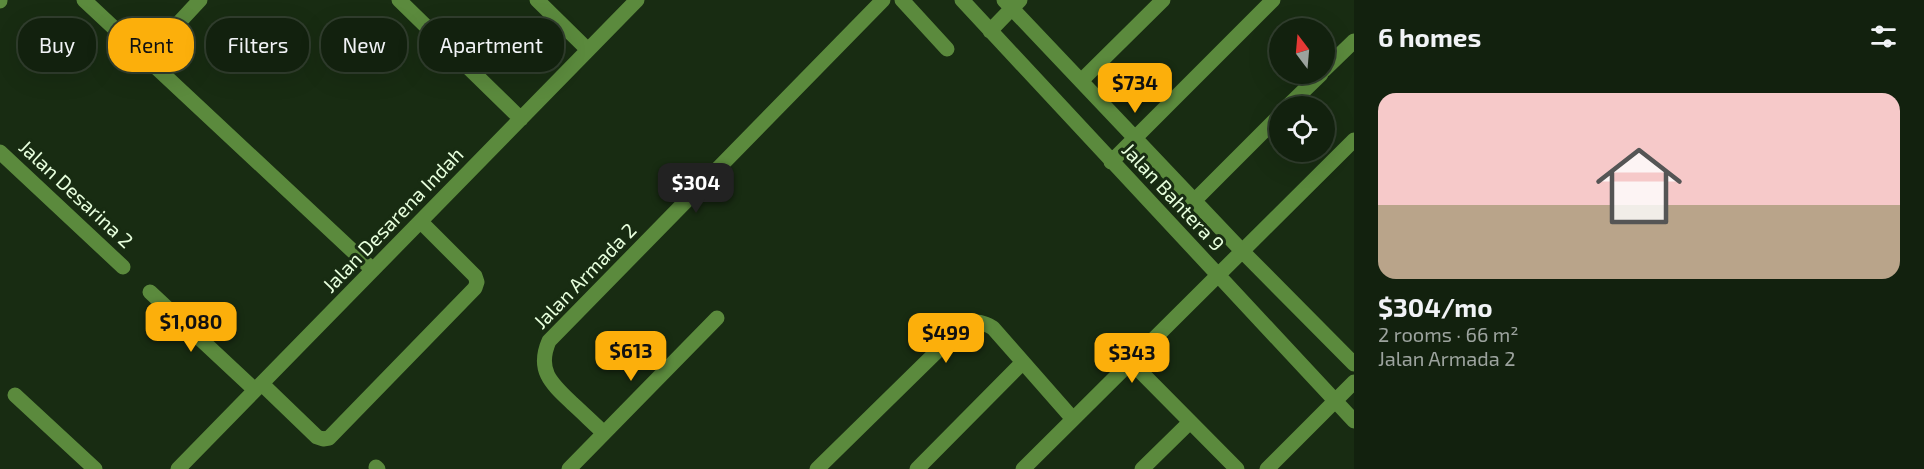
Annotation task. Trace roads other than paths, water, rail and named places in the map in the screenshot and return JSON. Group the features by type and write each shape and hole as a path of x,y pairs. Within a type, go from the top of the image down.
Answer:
{"street":[{"path":"84,0 108,22"},
{"path":"183,18 200,0"},
{"path":"399,0 521,119"},
{"path":"537,0 588,50"},
{"name":"Jalan Desarena Indah","path":"178,469 637,0"},
{"name":"Jalan Armada 2","path":"604,433 553,385 546,374 543,361 549,341 883,0"},
{"path":"902,0 947,49"},
{"name":"Jalan Bahtera 9","path":"962,0 1354,421"},
{"path":"1081,81 1163,0"},
{"path":"1112,162 1273,0"},
{"path":"990,31 1012,3"},
{"name":"Jalan Bahtera 9","path":"1012,3 1081,81 1194,201 1354,364"},
{"path":"1335,60 1354,41"},
{"path":"162,72 373,270"},
{"path":"1298,96 1311,84"},
{"path":"1194,201 1269,127"},
{"path":"1023,469 1354,140"},
{"name":"Jalan Desarina 2","path":"0,152 123,267"},
{"path":"150,292 317,437 328,438 475,288 477,282 475,276 420,222"},
{"path":"569,469 717,318"},
{"path":"817,469 966,323 976,321 993,328 1073,419"},
{"path":"1131,362 1237,469"},
{"path":"917,469 1023,363"},
{"path":"1267,469 1354,382"},
{"path":"15,395 95,469"},
{"path":"1142,469 1190,422"}]}
